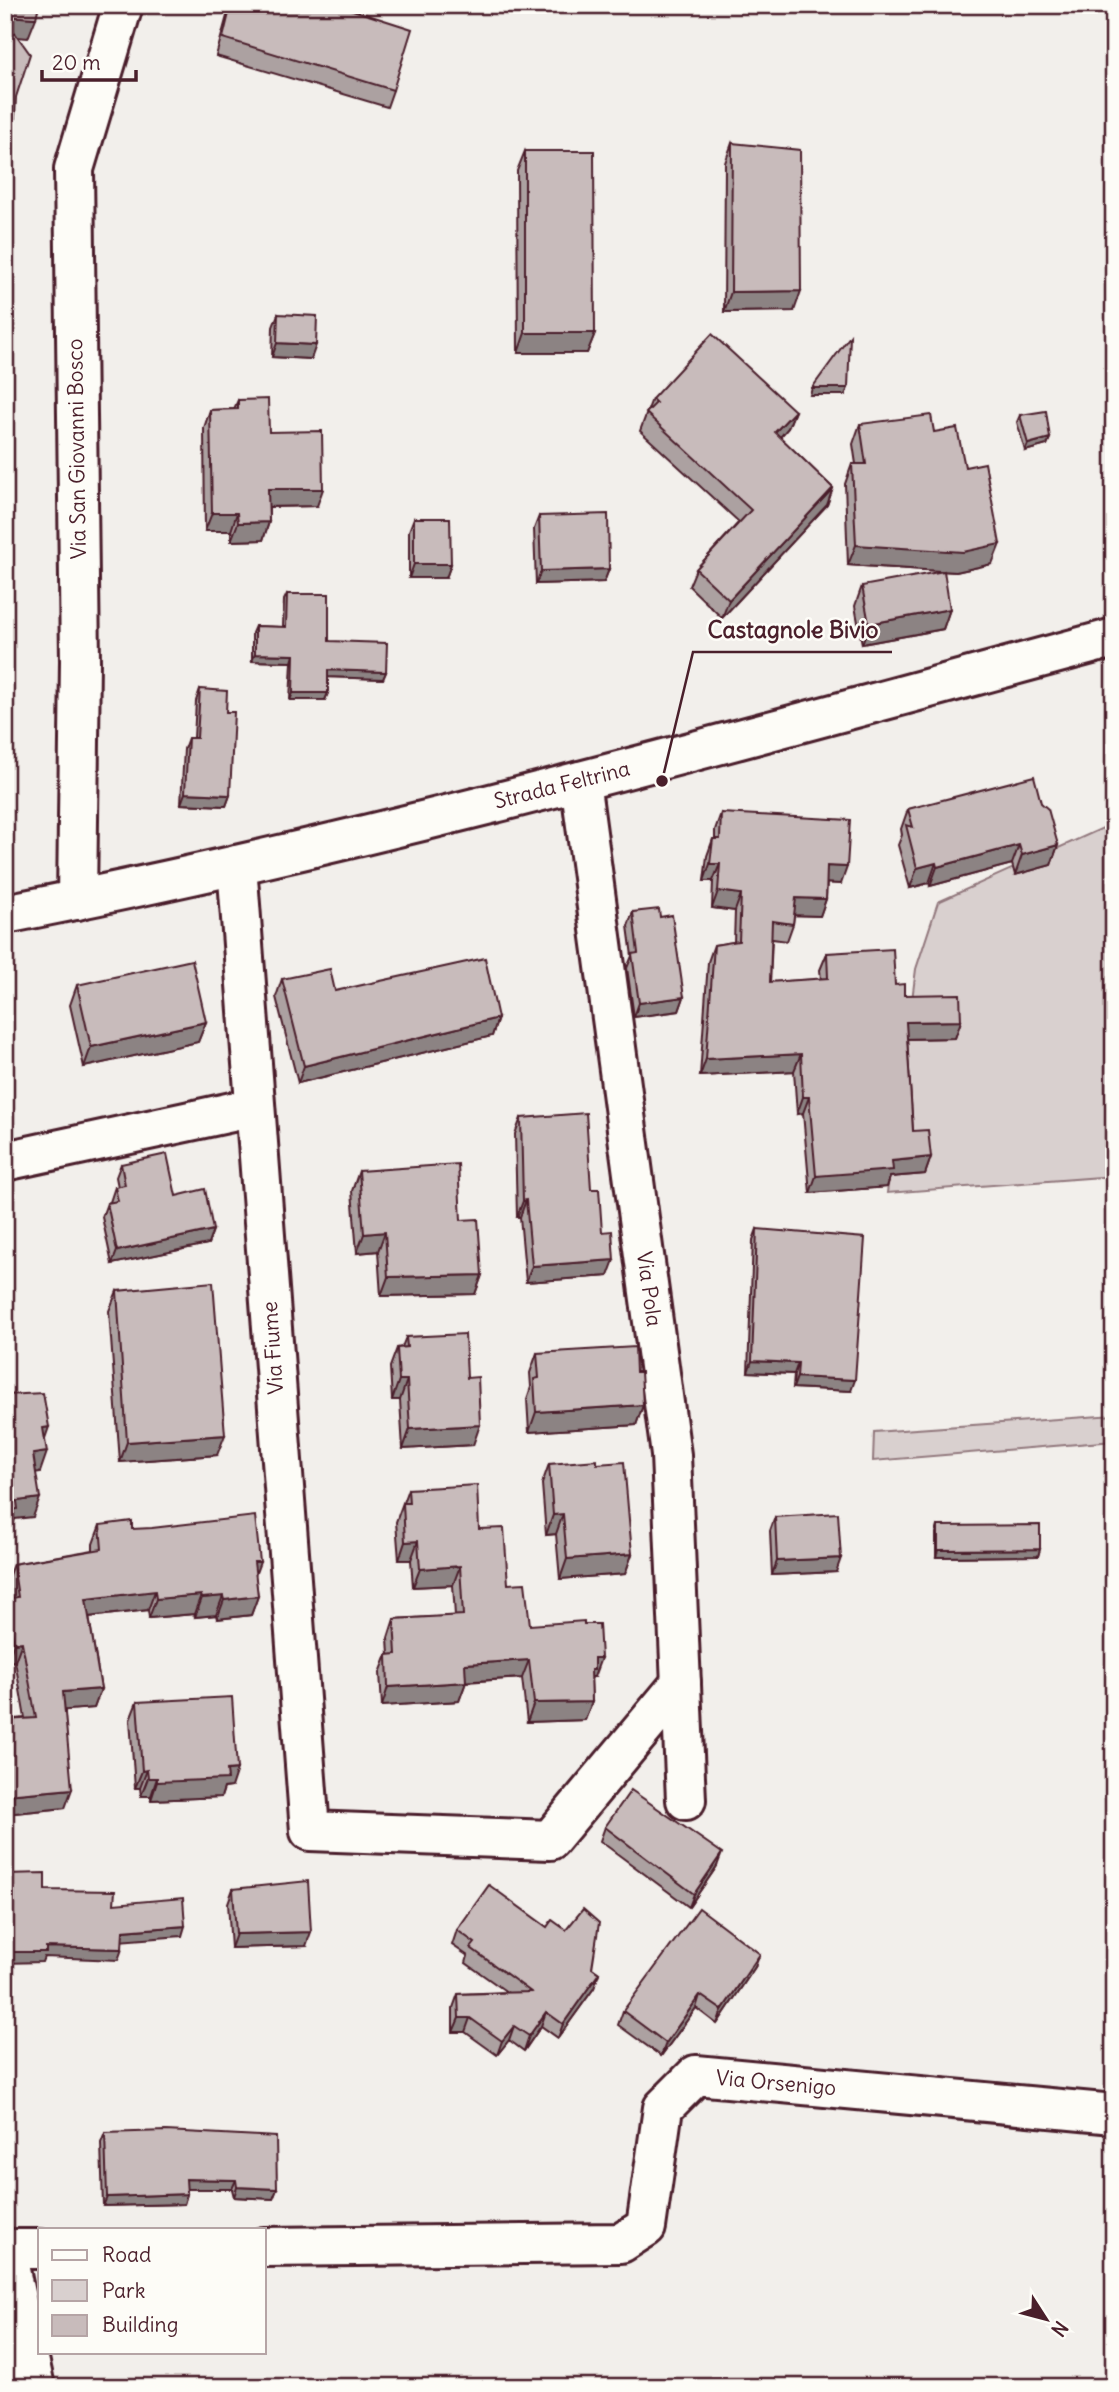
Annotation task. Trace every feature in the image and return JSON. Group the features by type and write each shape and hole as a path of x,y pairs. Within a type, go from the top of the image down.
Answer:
{"street":[{"name":"Via San Giovanni Bosco","path":"78,900 80,661 74,169 123,5"},
{"name":"Strada Feltrina","path":"5,914 237,865 580,781 1114,638"},
{"name":"Via Pola","path":"580,781 671,1455 686,1800"},
{"name":"Via Fiume","path":"237,865 310,1831 550,1840 681,1683"},
{"path":"5,1161 254,1107"},
{"name":"Via Orsenigo","path":"266,2247 621,2243 646,2227 663,2108 696,2075 1114,2114"},
{"path":"35,2387 6,2248 38,2249"}],"green space":[{"path":"1114,823 1114,1176 887,1193 916,969 938,902"},
{"path":"1114,1415 1114,1441 873,1461 874,1432"}],"building":[{"path":"5,5 39,5 36,18 5,16"},
{"path":"231,5 337,5 412,29 393,90 223,38"},
{"path":"5,19 30,54 16,97 11,197 5,197"},
{"path":"732,143 800,150 801,291 731,292"},
{"path":"525,151 594,151 595,333 525,333"},
{"path":"278,314 317,316 316,345 277,343"},
{"path":"712,334 795,411 775,432 833,488 729,600 696,569 751,510 646,413 656,403 652,399"},
{"path":"850,336 848,388 812,388"},
{"path":"268,399 269,432 322,431 323,489 268,489 269,522 238,523 237,513 212,513 210,410 238,409 238,400"},
{"path":"1046,411 1050,438 1028,444 1020,415"},
{"path":"931,415 934,432 957,428 965,467 985,463 1000,544 963,552 856,545 852,464 866,464 860,424"},
{"path":"608,514 609,569 541,571 539,516"},
{"path":"414,518 450,518 451,564 414,564"},
{"path":"944,571 950,609 869,624 862,586"},
{"path":"287,594 329,594 329,641 387,643 386,672 328,670 328,693 293,693 294,655 255,654 255,626 286,627"},
{"path":"200,689 227,691 226,712 234,712 230,795 185,793 188,738 197,738"},
{"path":"1034,776 1041,803 1048,809 1058,845 1022,855 1019,845 937,867 936,863 917,868 906,825 913,827 908,809"},
{"path":"721,813 850,820 847,867 827,866 826,899 796,898 793,924 772,921 770,982 828,978 827,953 893,949 895,985 904,984 904,995 960,994 961,1021 906,1022 913,1131 928,1130 931,1157 892,1161 893,1170 816,1176 809,1097 803,1097 801,1054 706,1059 714,945 739,941 741,894 718,891 720,864 710,864 713,839 720,839"},
{"path":"659,909 660,917 672,915 684,997 639,1003 632,954 638,953 633,912"},
{"path":"485,958 498,1018 304,1066 282,979 330,969 335,991"},
{"path":"192,960 206,1022 91,1047 77,985"},
{"path":"586,1113 591,1189 599,1189 602,1232 612,1231 614,1260 532,1266 526,1200 523,1201 521,1118"},
{"path":"167,1154 176,1196 205,1189 213,1230 117,1251 107,1203 118,1201 115,1187 125,1185 121,1164"},
{"path":"458,1164 461,1220 478,1219 482,1275 388,1277 385,1232 364,1234 359,1171"},
{"path":"757,1229 865,1238 855,1380 797,1377 798,1363 752,1361"},
{"path":"213,1282 225,1435 127,1442 117,1291"},
{"path":"465,1334 467,1378 478,1377 480,1425 410,1429 407,1380 399,1380 397,1348 407,1347 406,1337"},
{"path":"635,1347 636,1372 641,1372 643,1405 536,1412 534,1379 539,1378 537,1353"},
{"path":"43,1393 49,1427 43,1428 47,1452 33,1454 40,1498 17,1501 18,1509 5,1511 5,1395"},
{"path":"597,1460 597,1464 624,1462 632,1554 567,1559 563,1514 553,1515 549,1464"},
{"path":"477,1485 479,1529 504,1528 508,1584 525,1583 530,1625 584,1621 584,1624 599,1624 601,1658 594,1658 594,1670 591,1670 592,1702 534,1703 529,1660 465,1664 466,1682 388,1687 387,1655 396,1654 394,1619 463,1615 460,1566 420,1569 418,1541 405,1542 403,1503 409,1503 408,1489"},
{"path":"838,1513 841,1558 777,1561 775,1517"},
{"path":"255,1516 260,1562 254,1562 258,1596 224,1600 223,1596 202,1598 201,1595 156,1599 155,1591 86,1599 101,1689 63,1692 72,1789 6,1795 5,1720 36,1718 22,1642 14,1643 6,1599 18,1597 13,1564 102,1549 100,1525 132,1521 132,1529 152,1528"},
{"path":"1040,1525 1040,1549 938,1550 938,1526"},
{"path":"232,1697 237,1769 227,1770 228,1779 157,1782 157,1778 148,1778 147,1770 142,1771 137,1702"},
{"path":"631,1790 722,1853 694,1894 605,1827"},
{"path":"45,1873 45,1890 115,1891 114,1904 183,1898 185,1926 123,1931 122,1949 46,1947 46,1952 5,1952 5,1874"},
{"path":"308,1881 311,1932 236,1934 233,1889"},
{"path":"489,1885 547,1927 552,1920 566,1930 583,1909 599,1923 592,1968 599,1973 563,2024 546,2012 529,2036 514,2026 502,2041 470,2018 459,2018 458,1994 531,1992 471,1948 475,1943 457,1930"},
{"path":"699,1908 760,1954 722,2010 700,1995 666,2043 623,2011"},
{"path":"166,2131 276,2137 277,2189 237,2187 236,2180 186,2179 187,2194 107,2197 105,2133"}],"place":[{"name":"Castagnole Bivio","path":"662,781"}]}
